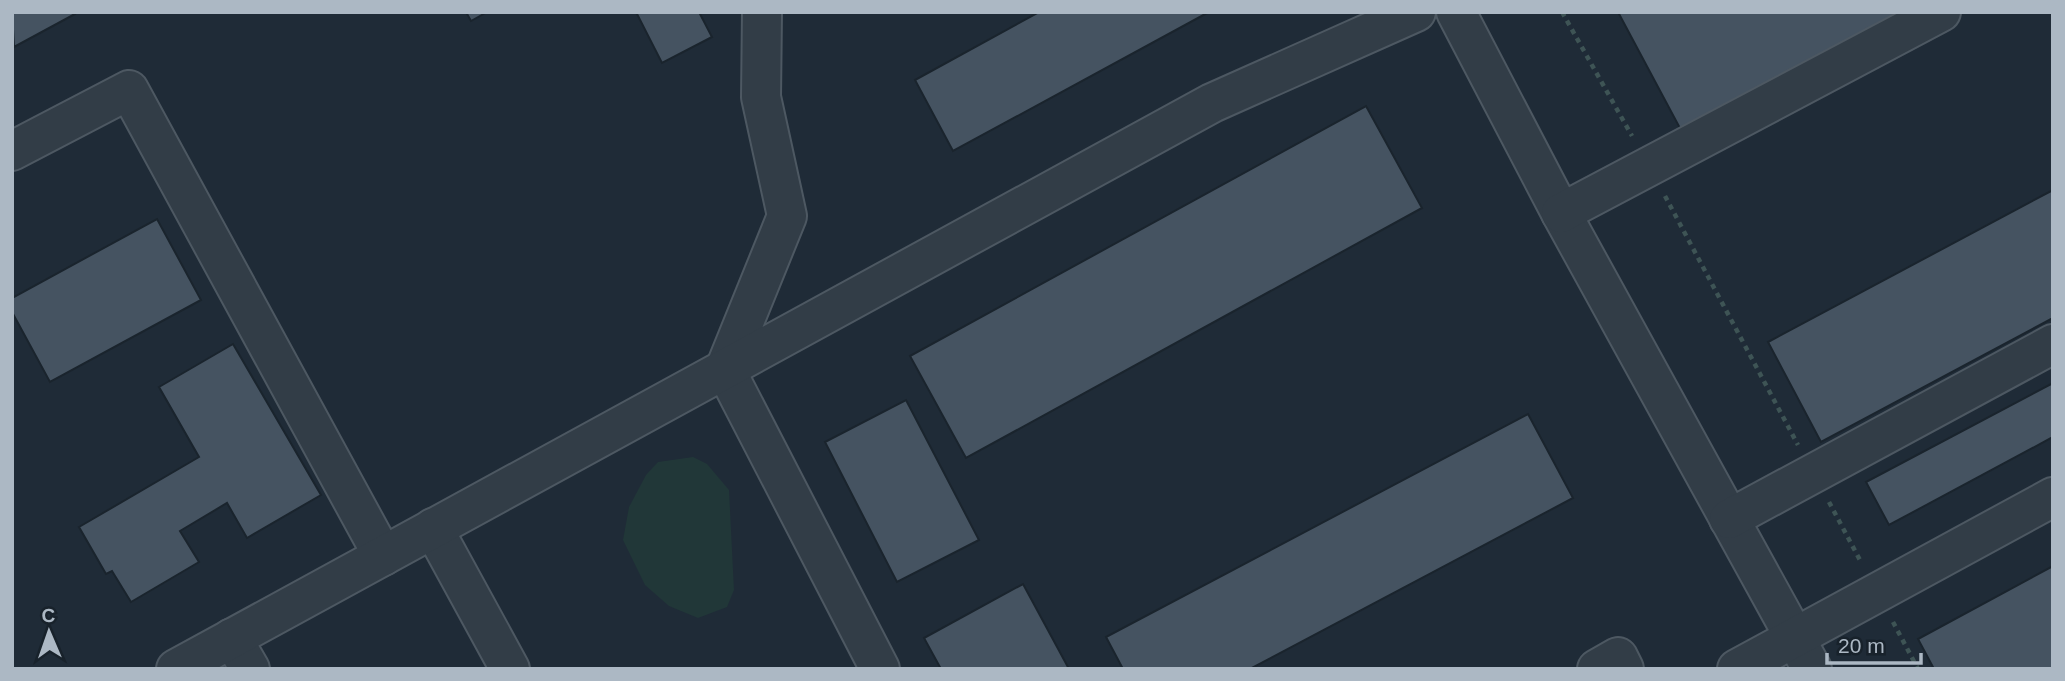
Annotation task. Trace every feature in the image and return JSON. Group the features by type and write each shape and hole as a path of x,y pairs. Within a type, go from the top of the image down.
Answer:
{"street":[{"path":"762,12 761,97 787,216 725,369 880,669"},
{"path":"176,669 241,653 383,556 1212,103 1416,12"},
{"path":"1456,12 1561,213 1803,653"},
{"path":"1561,213 1941,12"},
{"path":"12,151 129,90 383,556"},
{"path":"1729,519 2053,344"},
{"path":"1737,669 1803,653 1877,592 2053,497"},
{"path":"433,528 510,669"},
{"path":"1597,669 1618,657 1624,669"}],"path":[{"path":"1562,12 1649,166 1918,669"}],"green space":[{"path":"693,457 707,464 729,490 734,590 727,607 698,618 669,606 645,585 623,540 629,507 646,475 658,462"}],"building":[{"path":"12,12 74,12 75,14 14,47"},
{"path":"466,12 487,12 471,21"},
{"path":"636,12 699,12 712,37 662,63"},
{"path":"1039,12 1209,12 953,151 915,80"},
{"path":"1618,12 1907,12 1682,132"},
{"path":"1366,106 1422,208 966,458 910,356"},
{"path":"2053,190 2053,318 1821,442 1768,342"},
{"path":"157,219 201,300 50,382 12,312 12,298"},
{"path":"233,344 321,495 247,538 227,503 180,531 199,562 131,602 112,571 106,574 79,527 199,457 159,387"},
{"path":"2053,383 2053,437 1889,525 1866,482"},
{"path":"906,400 979,540 897,582 825,442"},
{"path":"1528,414 1573,498 1250,669 1123,669 1106,637"},
{"path":"2053,566 2053,669 1934,669 1918,639"},
{"path":"1023,584 1069,669 941,669 924,638"}]}
